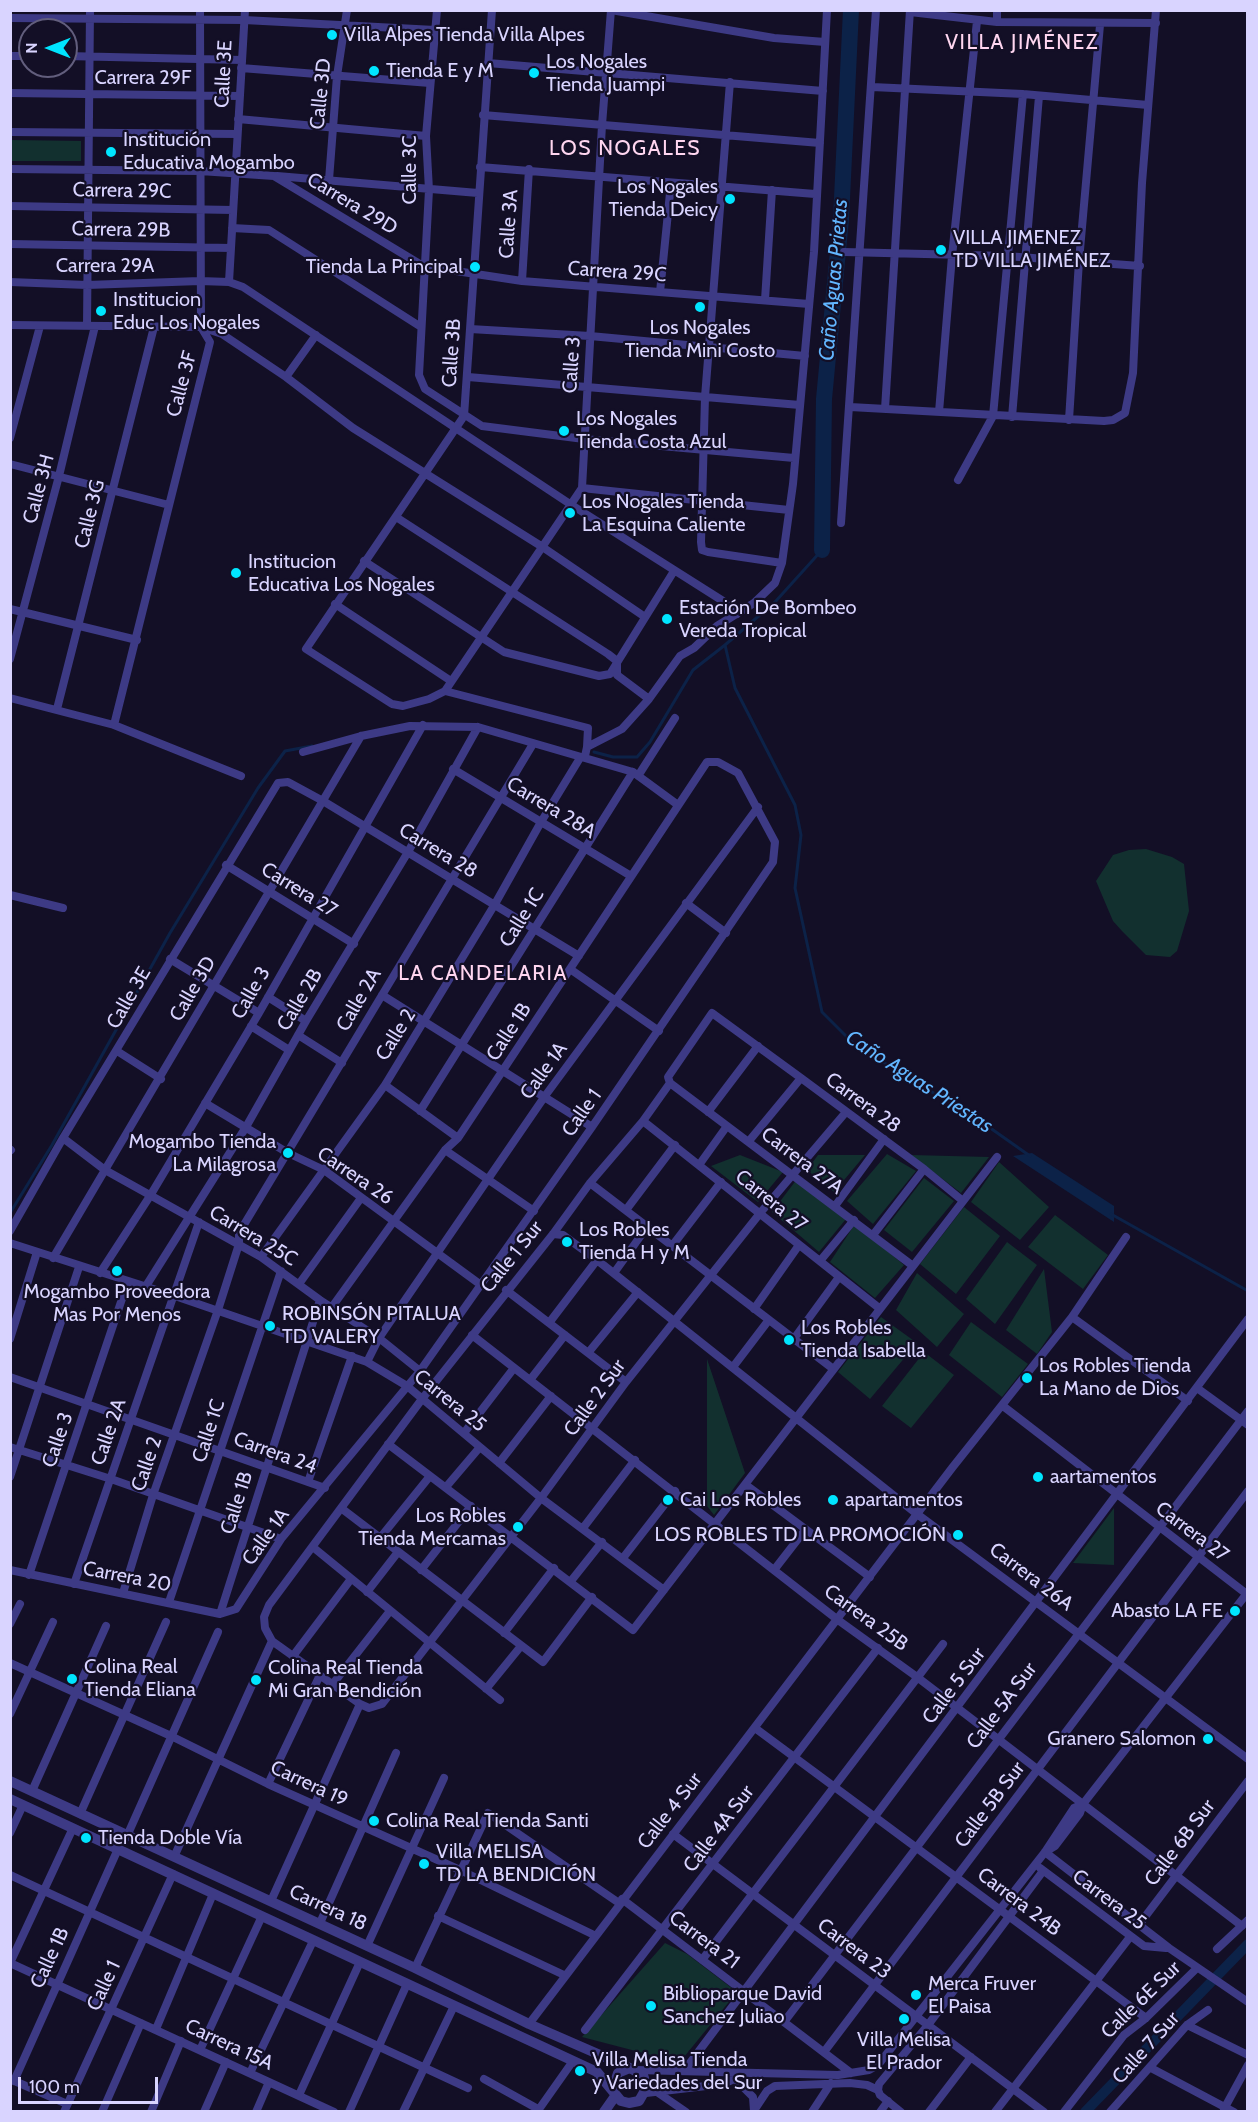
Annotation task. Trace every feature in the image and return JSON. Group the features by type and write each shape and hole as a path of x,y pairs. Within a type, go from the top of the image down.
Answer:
{"street":[{"name":"Calle 3F","path":"114,725 210,342 201,327 200,10"},
{"name":"Calle 3D","path":"329,180 337,76 347,10"},
{"name":"Calle 3C","path":"437,10 426,136 429,190 423,266 421,382 425,389 464,416"},
{"name":"Calle 3B","path":"445,691 429,699 403,706 392,704 306,649 464,416 492,10"},
{"path":"611,10 774,38 825,42"},
{"name":"Calle 3","path":"582,488 592,287 611,10"},
{"path":"587,747 622,729 649,699 680,656 694,648 717,627 775,583 782,563 805,356 820,143 826,10"},
{"path":"841,523 876,10"},
{"path":"997,10 997,22"},
{"path":"850,407 1070,420 1113,420 1127,409 1133,373 1148,105 1156,10"},
{"path":"885,409 910,11 997,22 1100,25 1156,23"},
{"path":"10,18 26,14 90,14 200,20 244,15 346,27 435,30"},
{"name":"Calle 3H","path":"10,659 60,476 91,326 87,285 90,14"},
{"name":"Calle 3E","path":"229,282 244,15"},
{"path":"939,412 952,256 977,21"},
{"path":"1070,420 1078,261 1100,25"},
{"path":"78,56 200,57 337,76 430,82"},
{"path":"488,63 823,91"},
{"path":"730,82 705,397 702,550 782,563"},
{"path":"872,87 1023,94 1092,102 1148,105"},
{"name":"Carrera 29F","path":"10,93 239,96"},
{"path":"958,480 993,416 1006,256 1023,94"},
{"path":"1012,417 1039,96"},
{"path":"483,115 820,143"},
{"path":"238,119 426,136"},
{"path":"10,132 237,134"},
{"path":"480,166 815,194"},
{"name":"Carrera 29D","path":"10,169 200,171 274,176 423,266"},
{"name":"Calle 3A","path":"522,281 530,169"},
{"path":"274,176 478,193"},
{"path":"660,292 671,183"},
{"path":"765,300 772,190"},
{"name":"Carrera 29C","path":"10,206 233,210"},
{"path":"232,228 269,230 421,327"},
{"name":"Carrera 29B","path":"10,244 231,248"},
{"path":"844,252 1006,256 1140,266"},
{"name":"Carrera 29C","path":"423,266 473,276 522,281 809,304"},
{"name":"Carrera 29A","path":"10,282 87,285 229,282"},
{"path":"229,282 243,287 570,504 723,601 737,614"},
{"path":"10,325 201,327 222,334 286,377 353,428 541,546 645,616"},
{"path":"10,438 40,326"},
{"name":"Calle 3G","path":"57,709 154,327"},
{"path":"470,329 590,336 805,356"},
{"path":"286,377 316,335"},
{"path":"468,377 800,405"},
{"path":"464,416 482,426 584,439 794,458"},
{"path":"10,464 169,505"},
{"path":"587,747 588,728 445,691 582,488 789,510"},
{"path":"396,517 617,661"},
{"path":"364,561 504,652 599,676 610,674 674,571"},
{"path":"335,604 451,681"},
{"path":"10,609 137,640"},
{"path":"617,661 617,675 649,699"},
{"path":"10,698 114,725 241,776"},
{"name":"Calle 1C","path":"420,1111 585,848 675,718"},
{"path":"303,752 361,736 423,725 478,727 635,774 678,805"},
{"name":"Calle 3","path":"100,1273 150,1196 259,1013 423,725"},
{"name":"Calle 2B","path":"146,1286 246,1127 306,1021 408,852 478,727"},
{"name":"Calle 3D","path":"53,1258 161,1079 213,985 361,736"},
{"name":"Calle 2A","path":"239,1244 239,1233 533,744"},
{"name":"Calle 2","path":"261,1257 385,1085 495,904 541,822 580,758 585,756 587,747"},
{"name":"Calle 1","path":"325,1488 414,1392 420,1371 659,1031 773,862 775,842 738,772 718,762 707,762 703,767"},
{"name":"Calle 1B","path":"332,1307 445,1150 458,1137 703,767"},
{"name":"Carrera 28A","path":"453,769 631,876"},
{"name":"Carrera 28","path":"278,783 288,782 323,801 579,956"},
{"name":"Calle 3E","path":"10,1231 226,865 278,783"},
{"name":"Calle 1A","path":"368,1362 379,1338 545,1096 758,807"},
{"name":"Carrera 27","path":"226,865 354,944"},
{"path":"10,896 63,908"},
{"path":"686,903 726,933"},
{"path":"170,959 259,1013"},
{"path":"570,969 659,1031"},
{"path":"382,995 592,1127"},
{"path":"268,997 306,1021"},
{"name":"Carrera 28","path":"712,1013 963,1200"},
{"name":"Calle 1 Sur","path":"272,1641 265,1628 264,1617 269,1605 314,1548 388,1444 414,1392 472,1335 553,1234 590,1183 643,1121 670,1083 668,1077 712,1013"},
{"path":"251,1026 289,1050"},
{"path":"298,1035 342,1063"},
{"path":"708,1112 758,1046"},
{"path":"117,1051 161,1079"},
{"path":"749,1142 801,1078"},
{"name":"Carrera 27A","path":"670,1083 913,1266"},
{"path":"385,1085 458,1137"},
{"name":"Carrera 26","path":"205,1103 288,1153 324,1170 482,1285"},
{"name":"Calle 2 Sur","path":"360,1704 376,1707 382,1704 541,1498 626,1382 761,1212 846,1112"},
{"name":"Carrera 27","path":"643,1121 761,1212 879,1308"},
{"path":"699,1165 727,1126"},
{"name":"Carrera 25C","path":"63,1138 105,1170 261,1257 320,1300 379,1338 420,1371"},
{"path":"834,1206 884,1139"},
{"path":"626,1210 675,1145"},
{"path":"445,1150 534,1211"},
{"path":"388,1444 633,1630 997,1156"},
{"path":"873,1235 924,1169"},
{"path":"672,1246 721,1182"},
{"path":"590,1183 832,1368"},
{"path":"299,1284 361,1198"},
{"path":"820,1261 854,1220"},
{"name":"Calle 2A","path":"74,1584 199,1222"},
{"path":"614,1273 647,1227"},
{"name":"Carrera 26A","path":"553,1234 563,1235 597,1260 917,1514 1248,1759"},
{"name":"Calle 4 Sur","path":"529,2024 594,1935 838,1620 917,1514 1072,1317 1126,1238"},
{"name":"Carrera 25","path":"10,1243 79,1267 146,1286 368,1362 414,1392 541,1498 664,1590"},
{"name":"Calle 2","path":"123,1593 153,1495 239,1244"},
{"path":"754,1310 799,1245"},
{"path":"10,1339 37,1252"},
{"path":"549,1323 597,1260"},
{"path":"10,1477 15,1449 41,1389 79,1267"},
{"name":"Calle 1C","path":"169,1602 281,1271"},
{"path":"793,1340 839,1277"},
{"name":"Calle 3","path":"29,1575 128,1281"},
{"path":"506,1290 626,1382"},
{"path":"588,1353 638,1292"},
{"name":"Calle 1B","path":"220,1614 246,1526 320,1300"},
{"path":"1072,1317 1188,1401"},
{"name":"Calle 5 Sur","path":"684,2071 1248,1319"},
{"path":"733,1367 768,1321"},
{"name":"Carrera 25B","path":"472,1335 838,1620 958,1708 1176,1876 1245,1923"},
{"path":"530,1380 565,1335"},
{"path":"308,1482 352,1356"},
{"path":"464,1433 514,1368"},
{"name":"Carrera 24","path":"10,1377 325,1488"},
{"path":"1197,1388 1244,1423"},
{"path":"499,1463 551,1396"},
{"name":"Carrera 27","path":"1003,1406 1158,1528 1247,1593"},
{"name":"Calle 5A Sur","path":"784,2022 1078,1632 1158,1528 1244,1423 1248,1411"},
{"path":"446,1487 480,1447"},
{"path":"15,1449 111,1479 281,1539"},
{"path":"583,1528 635,1460"},
{"path":"380,1538 430,1476"},
{"path":"746,1485 870,1577"},
{"name":"Calle 1A","path":"220,1614 236,1608 281,1539 325,1488"},
{"path":"623,1558 675,1491"},
{"name":"Calle 5B Sur","path":"824,2052 1248,1491"},
{"path":"421,1570 471,1506"},
{"path":"341,1508 543,1662 592,1598"},
{"path":"774,1570 805,1530"},
{"path":"571,1581 602,1542"},
{"path":"314,1548 500,1701"},
{"path":"367,1592 398,1552"},
{"path":"504,1633 554,1568"},
{"name":"Carrera 20","path":"10,1570 220,1614"},
{"path":"293,1656 351,1579"},
{"path":"604,2112 614,2091 618,2073 633,2069 746,2073 851,2073 869,2070 878,2065 1045,1852 1074,1808 1083,1804 1247,1593"},
{"path":"10,1624 20,1604"},
{"path":"332,1685 390,1611"},
{"path":"10,1714 53,1622"},
{"path":"80,1814 166,1622"},
{"path":"32,1791 106,1626"},
{"path":"127,1836 218,1632"},
{"path":"174,1857 216,1759 272,1641 360,1704 272,1901"},
{"path":"702,1960 943,1644"},
{"path":"486,1689 521,1646"},
{"name":"Calle 4A Sur","path":"585,2030 878,1648"},
{"name":"Carrera 19","path":"10,1663 171,1736 268,1784 460,1870 594,1935"},
{"path":"268,1784 320,1676"},
{"name":"Carrera 24B","path":"755,1728 835,1785 1146,2018"},
{"path":"320,1923 396,1753"},
{"path":"367,1946 444,1778"},
{"name":"Carrera 18","path":"10,1781 320,1923 529,2024 633,2069"},
{"name":"Calle 6B Sur","path":"1138,1926 1248,1781"},
{"name":"Carrera 18","path":"10,1799 597,2072 614,2091"},
{"path":"46,1816 53,1801"},
{"path":"10,1833 23,1805"},
{"name":"Carrera 21","path":"460,1870 488,1813 662,1930 851,2073"},
{"path":"11,1966 42,1890 73,1828"},
{"name":"Carrera 23","path":"673,1834 1015,2088 1044,2112"},
{"name":"Calle 1B","path":"12,2080 118,1849"},
{"name":"Carrera 25","path":"1045,1852 1138,1926 1199,1970"},
{"name":"Carrera 25","path":"1035,1864 1144,1946 1169,1948"},
{"path":"415,1968 460,1870"},
{"path":"878,2090 879,2084 928,2025 1043,1871"},
{"name":"Calle 1","path":"66,2108 173,1874"},
{"path":"10,1875 468,2088"},
{"path":"156,2029 213,1894"},
{"path":"200,2050 235,1979 262,1916"},
{"path":"438,1916 564,1975"},
{"path":"1217,1949 1245,1923"},
{"path":"995,2112 1130,1937"},
{"path":"343,1954 352,1938"},
{"path":"250,2073 313,1941"},
{"path":"299,2096 360,1962"},
{"name":"Carrera 15A","path":"11,1966 141,2022 334,2112"},
{"path":"1199,1970 1248,2002"},
{"name":"Calle 6E Sur","path":"1064,2112 1124,2035 1199,1970"},
{"path":"349,2112 407,1984"},
{"path":"403,2112 454,2006"},
{"name":"Calle 7 Sur","path":"1113,2109 1187,2025 1208,2010"},
{"path":"102,2112 141,2022"},
{"path":"1187,2025 1248,2055"},
{"path":"151,2112 181,2041"},
{"path":"929,2112 971,2056"},
{"path":"484,2079 538,2110 573,2061"},
{"path":"204,2112 226,2062"},
{"path":"1224,2109 1248,2065"},
{"path":"1151,2068 1224,2109 1234,2112"},
{"path":"633,2069 646,2080 651,2092 686,2112"},
{"path":"614,2091 626,2107 651,2092 736,2080 746,2073"},
{"path":"12,2080 66,2108"},
{"path":"736,2080 749,2091 754,2110"},
{"path":"256,2112 269,2082"},
{"path":"812,2112 831,2083"},
{"path":"754,2110 767,2091 775,2086 831,2083 867,2085 878,2090 901,2112"},
{"path":"306,2112 311,2101"},
{"path":"880,2112 888,2102"},
{"path":"1113,2109 1125,2112"}],"green space":[{"path":"11,140 81,141 81,161 11,161"},
{"path":"1146,849 1172,857 1184,864 1189,911 1177,951 1170,957 1146,955 1122,931 1113,921 1096,881 1113,855 1129,850"},
{"path":"887,1154 916,1171 873,1224 847,1201"},
{"path":"740,1155 783,1172 758,1202 711,1166"},
{"path":"818,1155 865,1155 834,1192 807,1170"},
{"path":"911,1155 989,1157 961,1193"},
{"path":"999,1162 1049,1207 1020,1240 971,1202"},
{"path":"924,1178 954,1201 912,1252 884,1230"},
{"path":"797,1179 846,1219 819,1252 772,1212"},
{"path":"964,1207 1000,1236 956,1294 920,1264"},
{"path":"1055,1215 1108,1255 1083,1289 1028,1247"},
{"path":"855,1224 904,1265 875,1298 830,1262"},
{"path":"1007,1242 1037,1265 995,1324 966,1299"},
{"path":"1044,1269 1052,1332 1037,1354 1006,1330"},
{"path":"917,1273 964,1314 937,1347 896,1310"},
{"path":"881,1317 917,1343 870,1399 838,1372"},
{"path":"971,1322 1028,1364 1002,1397 949,1355"},
{"path":"924,1352 954,1375 911,1428 882,1406"},
{"path":"707,1359 745,1473 714,1515 707,1506"},
{"path":"1114,1508 1114,1565 1073,1563"},
{"path":"665,1943 687,1954 737,1992 684,2057 674,2061 582,2037"}],"water":[{"path":"1032,1153 1114,1206 1114,1222 1013,1156"}],"waterway":[{"name":"Caño Aguas Prietas","path":"822,550 824,399 841,219 851,10"},
{"name":"Caño Aguas Priestas","path":"822,550 775,602 725,645 735,688 795,805 801,835 795,888 822,1012 855,1045 986,1125 1030,1156"},
{"path":"594,752 613,757 637,757 650,742 693,670 725,645"},
{"path":"10,1213 52,1145 170,933 258,788 285,751 312,746"},
{"name":"Caño Aguas Priestas","path":"1111,1214 1248,1291"},
{"path":"1085,2112 1248,1944"}],"place":[{"name":"Villa Alpes Tienda Villa Alpes","path":"332,35"},
{"name":"Tienda E y M","path":"374,71"},
{"name":"Los Nogales Tienda Juampi","path":"534,73"},
{"name":"Institución Educativa Mogambo","path":"111,152"},
{"name":"Los Nogales Tienda Deicy","path":"730,199"},
{"name":"VILLA JIMENEZ TD VILLA JIMÉNEZ","path":"941,250"},
{"name":"Tienda La Principal","path":"475,267"},
{"name":"Los Nogales Tienda Mini Costo","path":"700,307"},
{"name":"Institucion Educ Los Nogales","path":"101,311"},
{"name":"Los Nogales Tienda Costa Azul","path":"564,431"},
{"name":"Los Nogales Tienda La Esquina Caliente","path":"570,513"},
{"name":"Institucion Educativa Los Nogales","path":"236,573"},
{"name":"Estación De Bombeo Vereda Tropical","path":"667,619"},
{"name":"Mogambo Tienda La Milagrosa","path":"288,1153"},
{"name":"Los Robles Tienda H y M","path":"567,1242"},
{"name":"Mogambo Proveedora Mas Por Menos","path":"117,1271"},
{"name":"ROBINSÓN PITALUA TD VALERY","path":"270,1326"},
{"name":"Los Robles Tienda Isabella","path":"789,1340"},
{"name":"Los Robles Tienda La Mano de Dios","path":"1027,1378"},
{"name":"aartamentos","path":"1038,1477"},
{"name":"Cai Los Robles","path":"668,1500"},
{"name":"apartamentos","path":"833,1500"},
{"name":"Los Robles Tienda Mercamas","path":"518,1527"},
{"name":"LOS ROBLES TD LA PROMOCIÓN","path":"958,1535"},
{"name":"Abasto LA FE","path":"1235,1611"},
{"name":"Colina Real Tienda Eliana","path":"72,1679"},
{"name":"Colina Real Tienda Mi Gran Bendición","path":"256,1680"},
{"name":"Granero Salomon","path":"1208,1739"},
{"name":"Colina Real Tienda Santi","path":"374,1821"},
{"name":"Tienda Doble Vía","path":"86,1838"},
{"name":"Villa MELISA TD LA BENDICIÓN","path":"424,1864"},
{"name":"Merca Fruver El Paisa","path":"916,1995"},
{"name":"Biblioparque David Sanchez Juliao","path":"651,2006"},
{"name":"Villa Melisa El Prador","path":"904,2019"},
{"name":"Villa Melisa Tienda y Variedades del Sur","path":"580,2071"}],"district":[{"name":"VILLA JIMÉNEZ","path":"1022,43"},
{"name":"LOS NOGALES","path":"625,149"},
{"name":"LA CANDELARIA","path":"483,974"}]}
